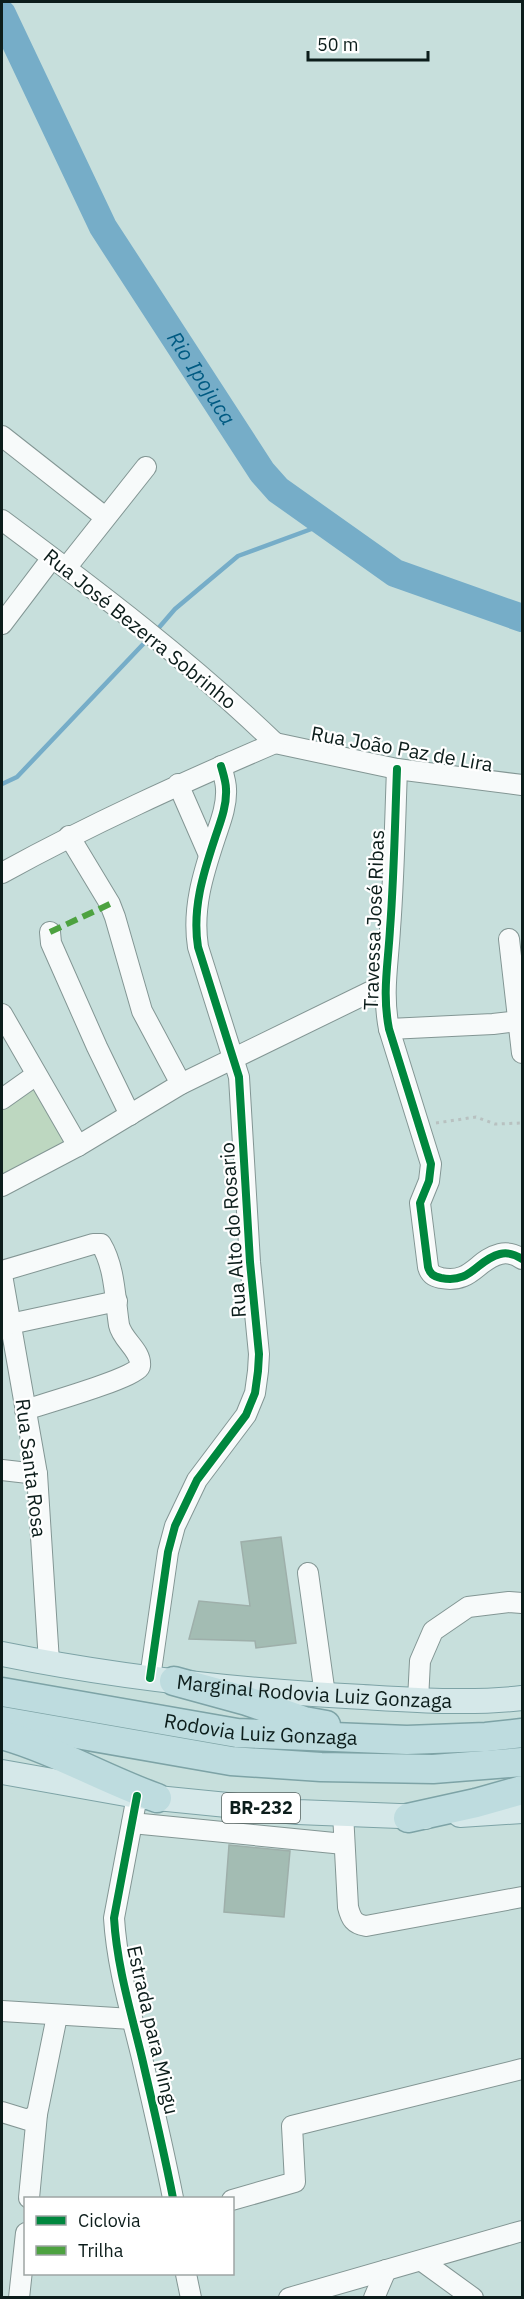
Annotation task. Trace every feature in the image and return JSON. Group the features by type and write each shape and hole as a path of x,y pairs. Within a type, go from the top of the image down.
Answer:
{"highway":[{"path":"162,1679 247,1701 304,1721 333,1726 522,1728"},
{"name":"Rodovia Luiz Gonzaga","path":"2,1692 237,1733 407,1740 486,1737 522,1733"},
{"name":"Rodovia Luiz Gonzaga","path":"2,1721 231,1761 321,1767 433,1769 522,1762"},
{"path":"2,1735 31,1745 147,1797"},
{"path":"408,1818 522,1790"}],"main road":[{"name":"Marginal Rodovia Luiz Gonzaga","path":"2,1654 162,1679 325,1695 418,1700 522,1698"},
{"name":"BR-232","path":"2,1772 147,1797 297,1812 408,1818 522,1811"}],"street":[{"path":"2,436 105,517"},
{"path":"2,624 105,517 146,467"},
{"name":"Rua José Bezerra Sobrinho","path":"2,520 128,615 224,694 275,743"},
{"path":"2,873 69,836 178,784 275,743"},
{"name":"Rua João Paz de Lira","path":"275,743 397,769 522,785"},
{"name":"Rua Alto do Rosario","path":"162,1679 168,1552 175,1526 183,1505 197,1480 246,1415 255,1393 258,1371 259,1354 244,1173 241,1098 234,1057 198,946 196,932 200,890 222,817 225,799 226,788 221,766"},
{"name":"Travessa José Ribas","path":"397,769 390,931 384,985 385,1008 389,1029 430,1164 429,1181 420,1203 425,1253 430,1273 434,1277 459,1279 499,1254 510,1253 522,1259"},
{"path":"178,784 209,855"},
{"path":"69,836 110,904 142,1011 181,1084"},
{"path":"51,932 51,943 130,1115"},
{"path":"509,939 522,1053"},
{"path":"3,1182 78,1146 181,1084 384,985"},
{"path":"2,1014 78,1146"},
{"name":"Travessa José Ribas","path":"389,1029 518,1021"},
{"path":"2,1099 36,1075"},
{"path":"2,1273 93,1244 100,1244 106,1257 117,1301 120,1330 139,1360 138,1371 122,1379 25,1410"},
{"name":"Rua Santa Rosa","path":"2,1273 36,1474 49,1662"},
{"path":"10,1323 117,1301"},
{"path":"2,1470 36,1474"},
{"path":"308,1573 325,1695"},
{"path":"418,1700 420,1661 433,1631 468,1607 509,1602 522,1603"},
{"name":"Estrada para Mingu","path":"147,1797 132,1823 114,1918 119,1965 173,2197"},
{"path":"344,1813 348,1907 351,1918 356,1924 366,1926 522,1897"},
{"path":"132,1823 344,1844"},
{"path":"2,2012 132,2019"},
{"path":"29,2197 37,2114 57,2016"},
{"path":"234,2199 295,2182 292,2126 522,2069"},
{"path":"2,2112 28,2120 37,2114"},
{"path":"298,2296 522,2231"},
{"path":"19,2298 24,2251"},
{"path":"422,2261 473,2298"},
{"path":"374,2298 386,2270"},
{"path":"186,2275 191,2298"}],"path":[{"path":"419,1126 476,1117 495,1124 522,1123"}],"green space":[{"path":"37,1081 72,1144 8,1179 2,1171 2,1107"}],"building":[{"path":"281,1537 296,1643 256,1648 255,1641 189,1639 199,1601 250,1606 241,1542"},
{"path":"229,1845 290,1851 284,1917 224,1912"}],"waterway":[{"name":"Rio Ipojuca","path":"2,14 103,227 262,472 278,490 395,573 522,618"},
{"path":"156,631 175,609 238,556 325,524"},
{"path":"2,784 17,777 148,639"}],"marked path":[{"path":"50,932 110,904"}],"cycle path":[{"path":"150,1678 168,1552 175,1526 197,1480 246,1415 255,1393 258,1371 259,1354 250,1262 239,1077 198,947 196,919 206,865 225,802 226,786 221,766"},
{"path":"397,769 386,1003 389,1029 431,1164 429,1181 420,1203 428,1267 434,1275 451,1279 467,1275 485,1261 500,1254 512,1254 522,1259"},
{"path":"137,1796 114,1918 125,1989 173,2197"}]}
